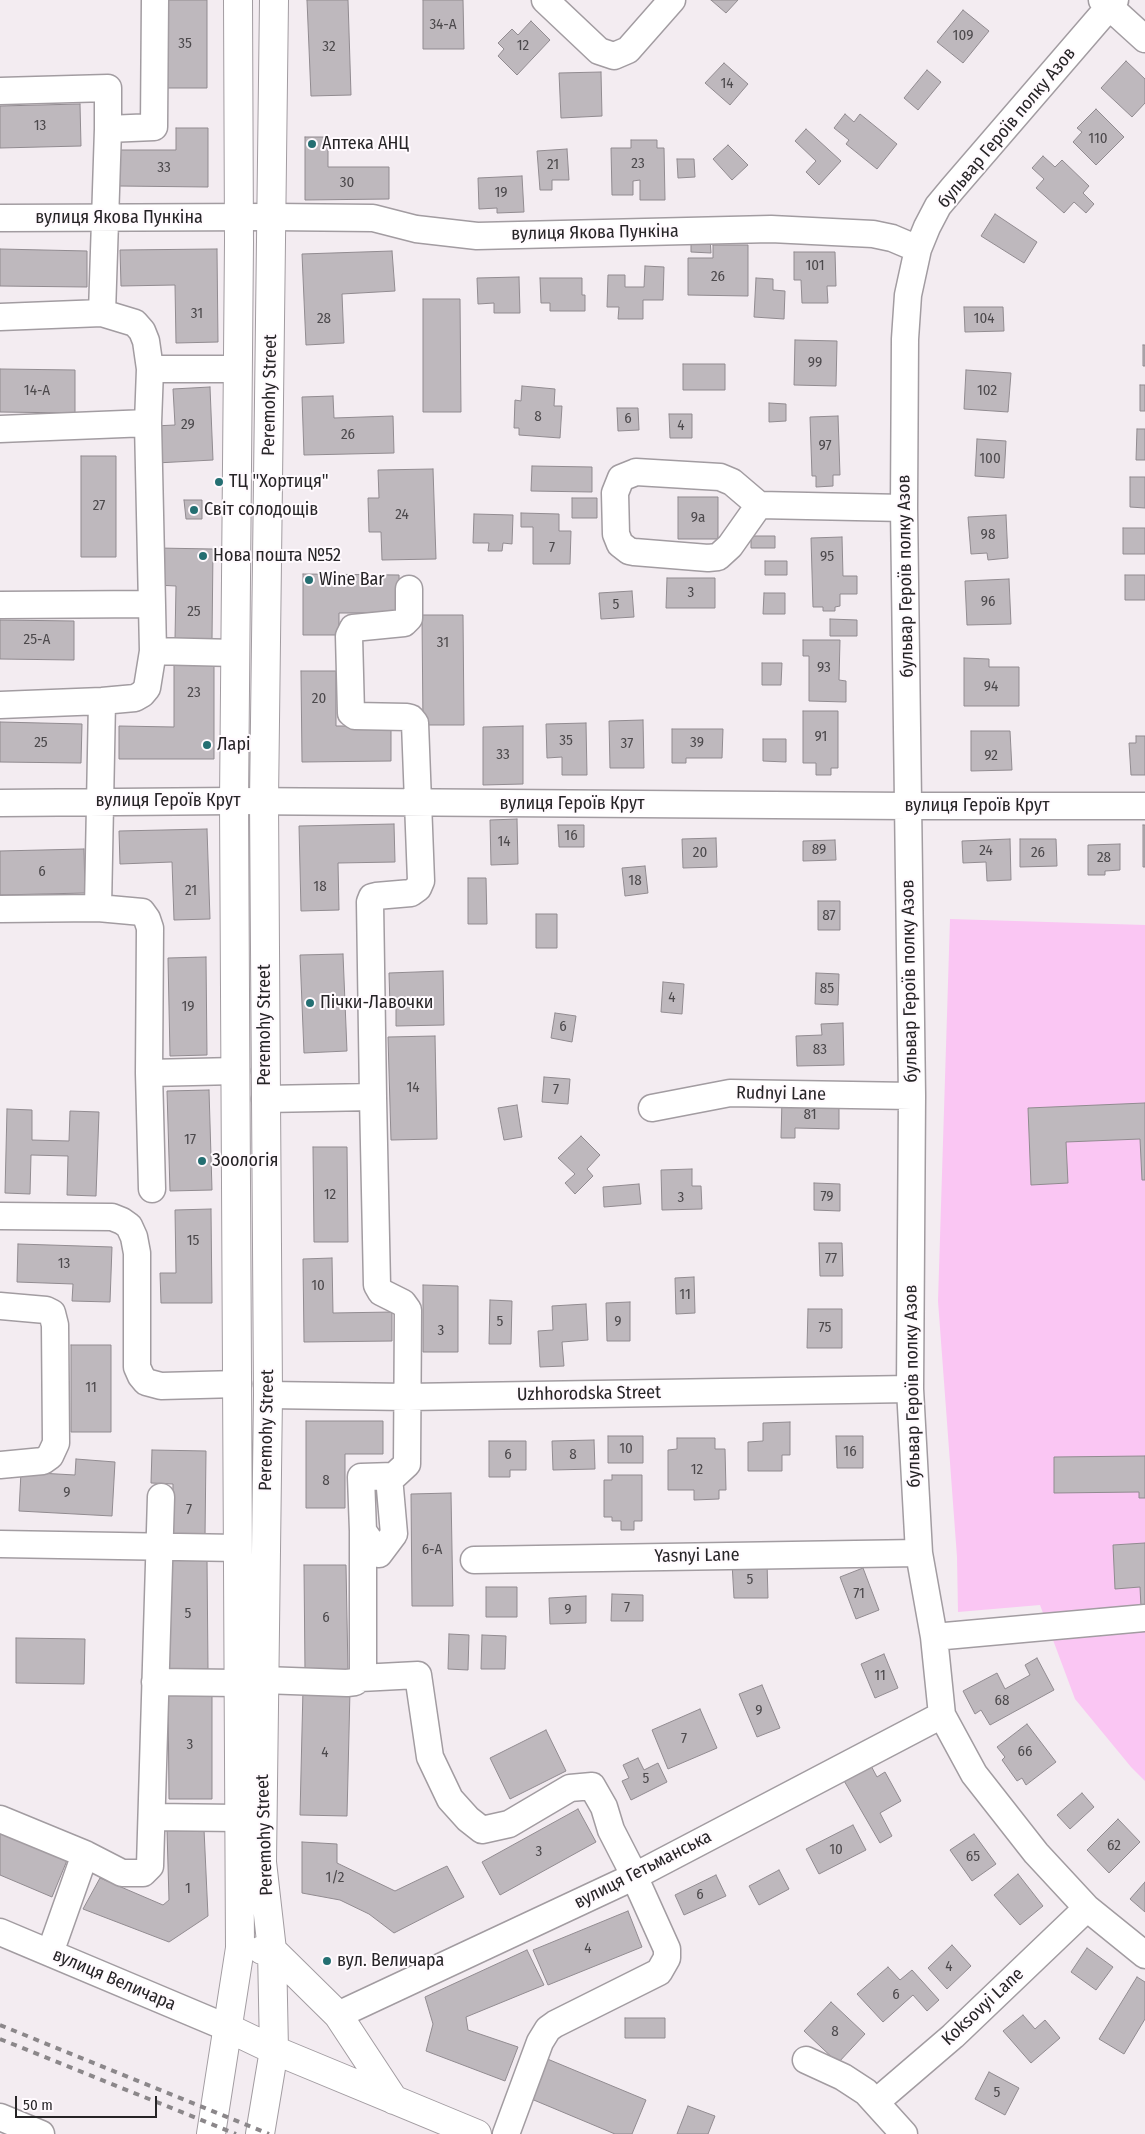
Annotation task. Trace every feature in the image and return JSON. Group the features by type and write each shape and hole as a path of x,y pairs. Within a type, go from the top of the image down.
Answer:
{"main road":[{"name":"Peremohy Street","path":"238,0 238,369 234,801 238,1548 251,1681 262,1862 272,1950 274,2050 260,2134"},
{"name":"Peremohy Street","path":"211,2134 240,1948 239,1818 251,1681 268,1395 264,801 274,0"},
{"path":"240,1948 272,1950 338,2016 394,2100"},
{"path":"228,2028 274,2050 476,2134"}],"street":[{"path":"108,129 154,127 155,0"},
{"path":"545,0 599,51 614,56 628,50 672,0"},
{"path":"1109,2 1145,39"},
{"name":"бульвар Героїв полку Азов","path":"1109,2 952,188 927,227 918,249 908,295 905,339 904,508 912,1096 910,1389 919,1553 934,1637 942,1714 974,1774 1036,1854 1087,1908 1145,1954"},
{"path":"0,91 108,88 107,218 102,313"},
{"name":"вулиця Якова Пункіна","path":"0,218 373,218 416,229 477,236 771,229 863,233 892,238 918,249"},
{"path":"0,317 102,313 135,323 146,340 150,369 148,424 153,651 149,682 142,694 135,698 0,705"},
{"path":"150,369 238,369"},
{"path":"0,429 148,424"},
{"path":"759,505 730,546 718,556 708,558 629,551 620,544 616,534 616,488 621,478 631,473 720,477 732,482 759,505 904,508"},
{"path":"155,1682 251,1681 346,1683 355,1682 363,1672 361,1477 389,1476 398,1473 408,1464 408,1310 403,1303 381,1292 377,1285 370,902 372,897 411,893 418,888 420,880 419,802 413,720 407,717 355,716 350,711 349,636 350,630 353,628 404,623 410,618 409,589"},
{"path":"0,605 152,604"},
{"path":"153,651 235,653"},
{"path":"98,908 102,701"},
{"name":"вулиця Героїв Крут","path":"0,803 264,801 1145,806"},
{"path":"0,909 98,908 142,912 150,928 149,1072 152,1190"},
{"path":"149,1072 236,1071"},
{"name":"Rudnyi Lane","path":"652,1108 730,1093 912,1096"},
{"path":"265,1099 373,1098"},
{"path":"0,1216 112,1217 122,1221 128,1226 134,1237 136,1253 137,1361 141,1376 146,1382 161,1386 238,1384"},
{"path":"0,1306 46,1310 52,1313 55,1325 56,1443 50,1456 43,1461 0,1465"},
{"name":"Uzhhorodska Street","path":"268,1395 408,1397 910,1389"},
{"path":"0,1818 86,1854 122,1873 143,1873 150,1866 158,1547 161,1497"},
{"path":"0,1544 238,1548"},
{"name":"Yasnyi Lane","path":"474,1560 919,1553"},
{"path":"934,1637 1145,1618"},
{"path":"360,1678 418,1675 430,1757 450,1799 468,1819 482,1830 508,1824 570,1788 592,1786 604,1807 611,1830 667,1949 664,1967 659,1972 548,2029 540,2042 506,2134"},
{"name":"вулиця Гетьманська","path":"338,2016 633,1877 942,1714"},
{"path":"152,1817 239,1818"},
{"path":"50,1953 86,1854"},
{"name":"Koksovyi Lane","path":"876,2102 953,2036 1087,1908"},
{"name":"вулиця Величара","path":"0,1932 228,2028"},
{"path":"806,2060 843,2077 866,2092 904,2134"},
{"path":"0,2117 41,2134"}],"shaded area":[{"path":"950,919 1145,925 1145,1781 1131,1767 1075,1699 1040,1605 958,1612 957,1557 938,1301"}],"building":[{"path":"163,0 207,0 207,88 163,88"},
{"path":"307,0 348,0 351,95 311,96"},
{"path":"423,0 463,0 464,49 423,49"},
{"path":"711,0 738,0 726,13"},
{"path":"963,10 989,31 963,63 937,42"},
{"path":"531,21 550,40 517,75 498,56 504,49 498,43 512,29 518,35"},
{"path":"1126,61 1145,79 1145,103 1132,117 1101,88"},
{"path":"724,63 748,84 730,105 705,83"},
{"path":"927,70 941,82 918,110 904,98"},
{"path":"601,72 602,116 561,118 559,73"},
{"path":"80,104 81,146 0,148 0,106"},
{"path":"1096,109 1124,137 1096,165 1073,142 1082,132 1077,128"},
{"path":"845,114 854,122 860,114 897,144 877,169 846,144 849,140 834,128"},
{"path":"176,128 208,128 208,187 119,186 120,150 176,150"},
{"path":"806,129 841,161 819,185 806,172 816,161 795,141"},
{"path":"305,137 328,137 328,167 389,167 389,199 305,200"},
{"path":"631,140 657,140 657,148 664,148 665,200 640,200 640,180 633,181 633,195 612,195 611,148 631,148"},
{"path":"728,145 748,165 732,180 713,159"},
{"path":"567,149 569,180 552,180 552,190 540,190 537,151"},
{"path":"1043,156 1055,167 1062,160 1089,186 1083,193 1094,204 1086,213 1074,202 1064,213 1036,188 1044,179 1032,168"},
{"path":"677,159 694,159 695,177 678,178"},
{"path":"522,176 524,212 497,213 497,208 479,209 478,178"},
{"path":"995,214 1037,242 1024,263 981,236"},
{"path":"691,239 710,239 711,253 691,252"},
{"path":"713,245 748,245 748,296 688,295 688,258 713,258"},
{"path":"0,249 87,251 87,287 0,286"},
{"path":"217,249 218,342 176,343 175,285 121,286 120,250"},
{"path":"392,251 395,291 342,294 344,343 306,345 302,254"},
{"path":"794,252 835,252 836,286 827,286 828,303 802,303 801,280 794,280"},
{"path":"645,266 664,267 663,300 643,300 643,319 618,319 619,307 607,307 608,275 625,275 625,287 644,287"},
{"path":"519,277 520,313 494,313 494,303 478,304 477,278"},
{"path":"540,278 582,278 582,295 585,295 585,311 550,311 550,303 541,303"},
{"path":"756,278 773,279 773,290 785,291 784,319 754,317"},
{"path":"423,299 460,299 461,412 423,412"},
{"path":"964,307 1003,307 1004,331 965,332"},
{"path":"795,340 837,341 836,386 794,385"},
{"path":"1143,345 1145,345 1145,366 1143,366"},
{"path":"683,364 725,364 725,390 683,390"},
{"path":"0,369 75,370 75,413 0,412"},
{"path":"966,370 1011,373 1008,412 964,409"},
{"path":"1140,385 1145,385 1145,411 1140,411"},
{"path":"522,386 555,389 554,406 562,406 560,438 519,435 519,428 514,428 515,400 521,401"},
{"path":"210,387 213,460 156,463 154,426 175,425 173,389"},
{"path":"333,396 334,418 393,416 394,453 304,455 302,397"},
{"path":"769,403 786,404 786,421 769,422"},
{"path":"617,408 638,408 639,430 618,431"},
{"path":"669,414 692,414 692,438 670,438"},
{"path":"838,416 840,475 833,475 833,486 816,487 816,476 812,476 810,417"},
{"path":"1137,429 1145,429 1145,460 1136,460"},
{"path":"977,439 1006,441 1004,478 975,476"},
{"path":"81,456 116,456 116,557 81,557"},
{"path":"532,466 592,467 592,492 531,491"},
{"path":"433,469 436,559 382,560 381,532 369,532 368,498 379,498 378,470"},
{"path":"1130,477 1145,477 1145,508 1130,507"},
{"path":"678,497 718,497 718,539 678,539"},
{"path":"572,498 597,498 597,518 572,518"},
{"name":"Світ солодощів","path":"184,500 202,500 202,519 186,519"},
{"path":"521,513 559,514 559,531 571,531 570,564 533,564 533,527 521,527"},
{"path":"474,514 513,515 512,544 503,543 502,551 488,551 489,543 473,543"},
{"path":"1006,515 1008,558 988,560 987,553 971,554 968,517"},
{"path":"1123,528 1145,528 1145,554 1123,554"},
{"path":"751,536 775,536 775,548 751,548"},
{"path":"842,537 843,576 857,576 857,594 840,594 840,606 835,607 835,611 823,611 823,607 813,607 811,538"},
{"path":"157,548 213,549 212,640 175,639 176,586 156,585"},
{"path":"765,561 787,561 787,575 765,575"},
{"path":"303,574 399,575 400,613 339,613 339,635 303,635"},
{"path":"1125,575 1145,575 1145,600 1125,600"},
{"path":"667,578 715,578 715,608 666,608"},
{"path":"1009,579 1011,624 967,625 965,581"},
{"path":"632,591 634,617 601,619 599,593"},
{"path":"764,593 785,593 785,614 763,614"},
{"path":"422,615 463,615 464,725 423,725"},
{"path":"830,619 857,620 857,636 830,636"},
{"path":"0,620 74,621 74,660 0,659"},
{"path":"803,640 840,640 839,680 846,681 846,702 809,701 809,656 803,656"},
{"path":"964,658 989,659 989,667 1019,667 1019,706 964,706"},
{"path":"174,659 214,660 214,759 119,759 119,726 174,727"},
{"path":"762,663 782,663 781,685 762,685"},
{"path":"301,671 336,671 336,726 391,726 391,761 302,762"},
{"path":"803,711 838,711 838,768 831,768 831,775 816,775 816,763 803,763"},
{"path":"643,720 644,768 610,768 609,721"},
{"path":"0,722 82,724 81,763 0,762"},
{"path":"586,723 587,775 562,775 562,757 547,758 546,724"},
{"path":"523,726 523,784 483,785 483,727"},
{"path":"672,729 723,729 722,758 686,758 686,763 672,763"},
{"path":"971,731 1010,731 1012,770 971,771"},
{"path":"1136,736 1145,736 1145,775 1131,775 1129,743 1136,743"},
{"path":"763,739 786,739 786,762 763,761"},
{"path":"517,819 518,864 491,865 490,820"},
{"path":"394,824 395,862 338,863 339,910 301,911 299,826"},
{"path":"558,825 584,825 584,847 559,847"},
{"path":"1143,825 1145,825 1145,867 1143,867"},
{"path":"207,829 210,919 174,920 172,862 120,864 119,831"},
{"path":"716,838 717,867 683,868 682,839"},
{"path":"1010,839 1011,880 987,881 986,862 963,863 962,841"},
{"path":"1020,839 1056,839 1057,866 1020,867"},
{"path":"835,840 836,860 803,861 803,841"},
{"path":"1120,844 1120,870 1105,871 1105,875 1088,875 1088,845"},
{"path":"84,849 85,893 0,895 0,851"},
{"path":"645,866 648,893 625,896 622,868"},
{"path":"468,878 486,878 487,924 468,924"},
{"path":"818,901 840,901 840,930 818,930"},
{"path":"536,914 557,914 557,948 536,948"},
{"path":"343,954 347,1051 304,1053 300,955"},
{"path":"206,957 207,1055 170,1056 168,958"},
{"path":"443,971 444,1025 396,1026 396,1007 390,1007 389,973"},
{"path":"816,973 839,974 838,1005 815,1004"},
{"path":"663,982 684,984 682,1014 661,1012"},
{"path":"555,1013 576,1016 572,1042 551,1038"},
{"path":"843,1023 844,1065 797,1066 796,1036 822,1035 821,1024"},
{"path":"435,1036 437,1139 391,1140 388,1037"},
{"path":"544,1077 570,1079 568,1104 542,1102"},
{"path":"209,1090 212,1190 170,1191 167,1091"},
{"path":"782,1100 839,1101 839,1129 795,1128 795,1138 781,1138"},
{"path":"1145,1103 1145,1180 1142,1180 1140,1139 1066,1142 1068,1183 1031,1185 1028,1108"},
{"path":"517,1105 522,1137 504,1140 498,1108"},
{"path":"7,1109 32,1110 32,1140 69,1141 70,1111 99,1112 96,1196 67,1195 68,1156 31,1155 30,1194 5,1193"},
{"path":"581,1136 600,1155 587,1169 593,1176 575,1194 565,1183 575,1174 558,1158"},
{"path":"313,1147 347,1147 348,1242 314,1242"},
{"path":"692,1169 692,1186 701,1186 702,1209 662,1210 661,1170"},
{"path":"814,1183 840,1184 840,1211 814,1210"},
{"path":"639,1184 641,1204 604,1207 603,1187"},
{"path":"211,1209 212,1303 161,1303 160,1273 176,1273 175,1210"},
{"path":"819,1243 842,1243 843,1276 820,1276"},
{"path":"18,1244 112,1247 110,1302 72,1301 73,1284 17,1282"},
{"path":"332,1258 333,1313 392,1312 392,1341 304,1342 303,1259"},
{"path":"694,1277 695,1313 676,1314 675,1278"},
{"path":"423,1285 458,1286 458,1352 423,1352"},
{"path":"490,1300 512,1301 511,1344 489,1344"},
{"path":"630,1302 630,1341 607,1341 606,1303"},
{"path":"586,1304 588,1340 562,1342 564,1366 540,1367 538,1331 553,1330 552,1306"},
{"path":"808,1309 842,1309 842,1348 807,1348"},
{"path":"71,1345 111,1345 111,1432 71,1432"},
{"path":"306,1421 383,1421 383,1454 345,1454 345,1508 306,1508"},
{"path":"790,1422 790,1455 782,1455 782,1471 748,1471 748,1442 763,1441 763,1423"},
{"path":"608,1436 643,1436 643,1463 608,1463"},
{"path":"836,1436 863,1436 863,1468 837,1468"},
{"path":"677,1438 715,1438 715,1449 725,1449 726,1490 719,1490 719,1499 694,1500 694,1490 668,1490 668,1450 677,1449"},
{"path":"594,1440 595,1469 553,1470 552,1441"},
{"path":"489,1441 526,1441 526,1470 510,1470 510,1477 489,1477"},
{"path":"152,1450 206,1451 205,1537 172,1537 173,1484 151,1483"},
{"path":"1145,1456 1145,1498 1139,1498 1139,1492 1054,1493 1054,1457"},
{"path":"76,1459 115,1462 112,1516 19,1511 21,1472 75,1475"},
{"path":"612,1475 642,1475 642,1521 634,1521 634,1530 621,1530 621,1521 612,1521 612,1517 604,1517 604,1480 612,1480"},
{"path":"451,1493 453,1606 412,1606 411,1494"},
{"path":"1145,1543 1145,1607 1141,1607 1140,1587 1115,1589 1113,1545"},
{"path":"167,1559 207,1559 208,1669 169,1669"},
{"path":"767,1562 768,1598 734,1598 732,1563"},
{"path":"304,1565 346,1565 348,1672 305,1672"},
{"path":"863,1568 879,1610 856,1619 840,1577"},
{"path":"486,1587 517,1587 517,1617 486,1617"},
{"path":"612,1594 643,1595 643,1621 611,1621"},
{"path":"586,1596 586,1623 550,1624 549,1598"},
{"path":"449,1634 469,1635 468,1670 448,1669"},
{"path":"482,1635 506,1636 505,1669 481,1669"},
{"path":"16,1638 85,1639 84,1684 16,1683"},
{"path":"884,1654 898,1688 875,1698 861,1664"},
{"path":"1037,1658 1054,1690 990,1725 981,1710 975,1714 963,1691 997,1673 1005,1689 1030,1675 1025,1665"},
{"path":"762,1685 780,1728 757,1737 739,1694"},
{"path":"303,1689 350,1690 347,1816 300,1815"},
{"path":"168,1690 212,1690 212,1799 169,1799"},
{"path":"700,1709 717,1748 668,1769 652,1730"},
{"path":"1027,1724 1056,1762 1026,1785 1022,1778 1017,1781 1002,1760 1005,1757 997,1747"},
{"path":"546,1730 566,1771 510,1799 490,1758"},
{"path":"638,1758 644,1770 658,1763 667,1782 631,1800 622,1781 629,1778 623,1765"},
{"path":"870,1764 877,1777 885,1772 901,1801 880,1813 892,1836 880,1843 843,1779"},
{"path":"1082,1793 1094,1807 1070,1829 1057,1815"},
{"path":"578,1809 596,1842 500,1895 482,1862"},
{"path":"1118,1819 1140,1842 1109,1873 1087,1850"},
{"path":"853,1825 866,1850 819,1874 806,1849"},
{"path":"204,1829 208,1916 169,1942 83,1909 100,1878 163,1905 169,1900 167,1830"},
{"path":"0,1830 68,1858 52,1897 0,1875"},
{"path":"974,1834 996,1864 972,1881 950,1850"},
{"path":"302,1842 337,1844 337,1863 395,1891 447,1866 464,1897 394,1933 369,1914 340,1900 302,1893"},
{"path":"779,1870 789,1889 759,1905 749,1886"},
{"path":"1018,1874 1043,1906 1020,1925 994,1895"},
{"path":"716,1875 726,1896 684,1915 675,1895"},
{"path":"1145,1882 1145,1912 1130,1899"},
{"path":"628,1911 642,1947 548,1985 533,1950"},
{"path":"952,1945 971,1966 947,1989 928,1968"},
{"path":"1087,1948 1113,1967 1096,1990 1071,1972"},
{"path":"527,1950 544,1985 466,2017 468,2030 518,2047 505,2081 426,2051 433,2024 425,1997"},
{"path":"888,1967 900,1980 912,1970 939,2000 927,2011 913,1995 883,2022 857,1994"},
{"path":"1137,1977 1145,1982 1145,2019 1124,2054 1099,2039"},
{"path":"831,2002 865,2034 838,2063 804,2031"},
{"path":"1023,2015 1035,2029 1045,2020 1060,2038 1031,2063 1003,2031"},
{"path":"625,2018 665,2018 665,2038 625,2038"},
{"path":"545,2058 646,2100 632,2134 615,2134 529,2098"},
{"path":"989,2072 1019,2088 1005,2115 975,2099"},
{"path":"688,2106 715,2116 708,2134 677,2134"}],"railway":[{"path":"0,2025 269,2134"},
{"path":"0,2039 236,2134"}],"place":[{"name":"Аптека АНЦ","path":"312,144"},
{"name":"ТЦ \"Хортиця\"","path":"219,482"},
{"name":"Світ солодощів","path":"194,510"},
{"name":"Нова пошта №52","path":"203,556"},
{"name":"Wine Bar","path":"309,580"},
{"name":"Ларі","path":"207,745"},
{"name":"Пічки-Лавочки","path":"310,1003"},
{"name":"Зоологія","path":"202,1161"},
{"name":"вул. Величара","path":"327,1961"}]}
